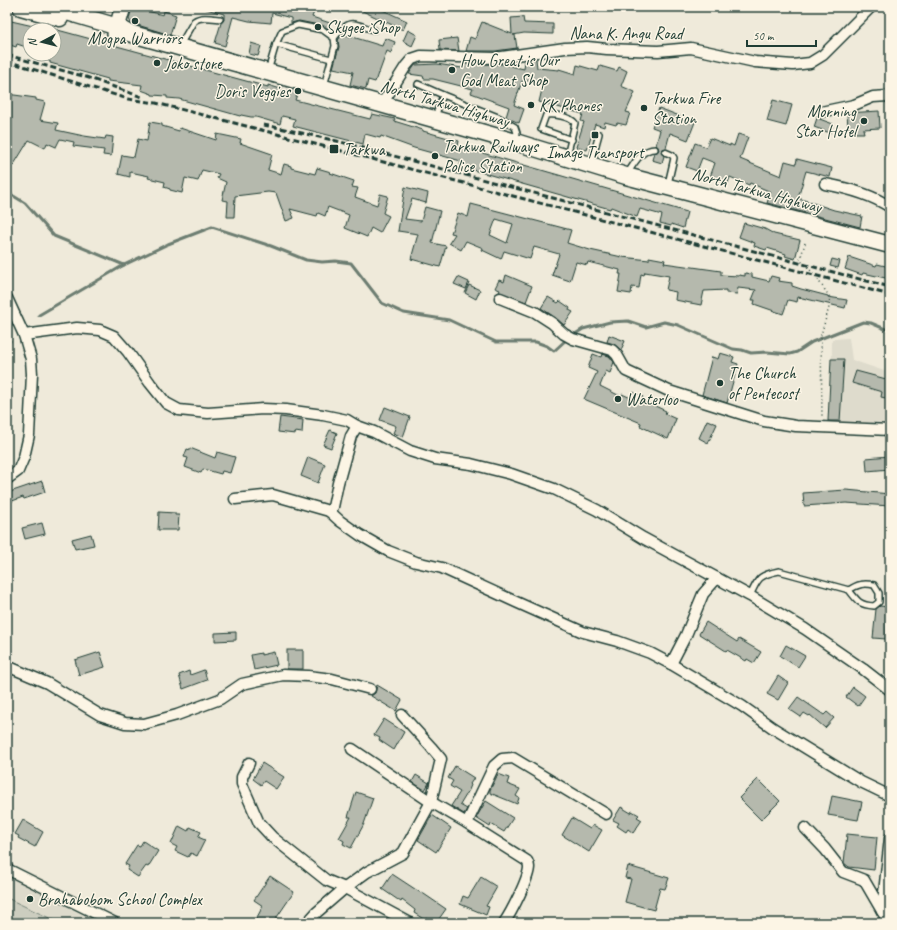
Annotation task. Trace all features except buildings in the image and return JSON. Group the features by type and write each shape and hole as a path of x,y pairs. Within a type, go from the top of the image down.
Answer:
{"main road":[{"name":"North Tarkwa Highway","path":"20,7 121,31 512,141 590,166 890,245"},
{"name":"North Tarkwa Highway","path":"50,7 121,31"}],"street":[{"path":"121,31 122,7"},
{"name":"Nana K. Angu Road","path":"382,104 406,66 412,59 421,56 495,58 565,48 587,47 658,51 690,48 755,62 793,65 810,63 823,55 871,7"},
{"path":"822,112 854,105 873,97 888,96 890,98"},
{"path":"824,184 846,188 881,201 890,207"},
{"path":"7,298 24,335 31,359 32,374 29,435 24,457 18,471 7,479"},
{"path":"500,298 535,312 573,339 612,350 626,371 669,391 764,421 796,426 890,430"},
{"path":"24,335 77,328 100,330 114,336 128,352 166,403 180,410 208,413 264,409 286,410 347,420 410,451 435,459 471,464 511,474 554,489 596,510 643,538 750,596 805,629 863,669 890,690"},
{"path":"328,510 334,506 338,484 351,436 358,426"},
{"path":"235,499 273,495 328,510 355,532 388,551 416,562 442,568 583,632 617,641 650,653 742,706 773,728 861,782 890,796"},
{"path":"671,664 686,635 703,594 717,578"},
{"path":"7,666 47,683 100,715 125,723 144,724 160,720 220,699 242,684 283,675 332,679 370,689"},
{"path":"307,923 316,913 345,888 367,872 403,853 431,802 441,759 402,715"},
{"path":"352,749 431,802 526,861 529,865 528,871 518,898 504,923"},
{"path":"467,823 494,766 502,759 513,758 606,814"},
{"path":"249,763 242,777 242,784 259,823 272,837 320,876 410,923"},
{"path":"805,828 825,849 843,872 864,880 890,923"},
{"path":"882,912 890,838"},
{"path":"7,869 115,923"}],"lane":[{"path":"178,47 194,21 197,19 220,19"},
{"path":"334,38 346,25 351,24 374,30"},
{"path":"267,72 282,30 298,25 324,30 334,38 335,46 323,88"},
{"path":"276,44 331,59"},
{"path":"418,84 498,117 515,127 516,133 512,141"},
{"path":"434,120 443,95"},
{"path":"566,158 572,140 575,123 571,119 551,114 546,115 541,130 572,140"},
{"path":"590,166 599,134"},
{"path":"626,176 645,152 649,149 655,149"},
{"path":"665,152 672,155 674,158 667,187"},
{"path":"750,596 757,580 767,573 779,571 849,590 863,605 874,606 879,602 879,593 874,585 865,583 857,585 849,590"}],"path":[{"path":"805,243 800,260 814,274 829,296 830,304 821,335 822,420 820,427"}],"shaded area":[{"path":"849,338 852,360 890,373 890,427 831,427 832,339"},
{"name":"Brahabobom School Complex","path":"7,875 98,923 7,923"},
{"path":"7,898 60,923 7,923"}],"waterway":[{"path":"7,192 25,203 54,236 124,265"},
{"path":"39,315 124,265 168,244 212,227 271,246 306,260 351,263 382,303 404,313 449,320 496,342 536,342 547,346 554,351 567,339"},
{"path":"572,336 583,329 610,322 628,321 646,327 664,322 678,325 733,349 751,353 767,352 790,354 797,352 812,342 863,322 871,323 890,331"},
{"path":"7,345 10,341"}],"railway":[{"path":"7,55 86,77 142,97"},
{"path":"7,61 128,99 156,103 254,128 890,295"},
{"path":"263,125 337,141 890,287"}],"place":[{"name":"Mogpa Warriors","path":"135,21"},
{"name":"Skygee iShop","path":"318,27"},
{"name":"Joko store","path":"157,63"},
{"name":"How Great is Our God Meat Shop","path":"452,70"},
{"name":"Doris Veggies","path":"298,91"},
{"name":"KK Phones","path":"531,105"},
{"name":"Tarkwa Fire Station","path":"644,108"},
{"name":"Morning Star Hotel","path":"864,121"},
{"name":"Image Transport","path":"595,135"},
{"name":"Tarkwa","path":"334,149"},
{"name":"Tarkwa Railways Police Station","path":"435,156"},
{"name":"The Church of Pentecost","path":"720,383"},
{"name":"Waterloo","path":"618,399"},
{"name":"Brahabobom School Complex","path":"30,899"}]}
